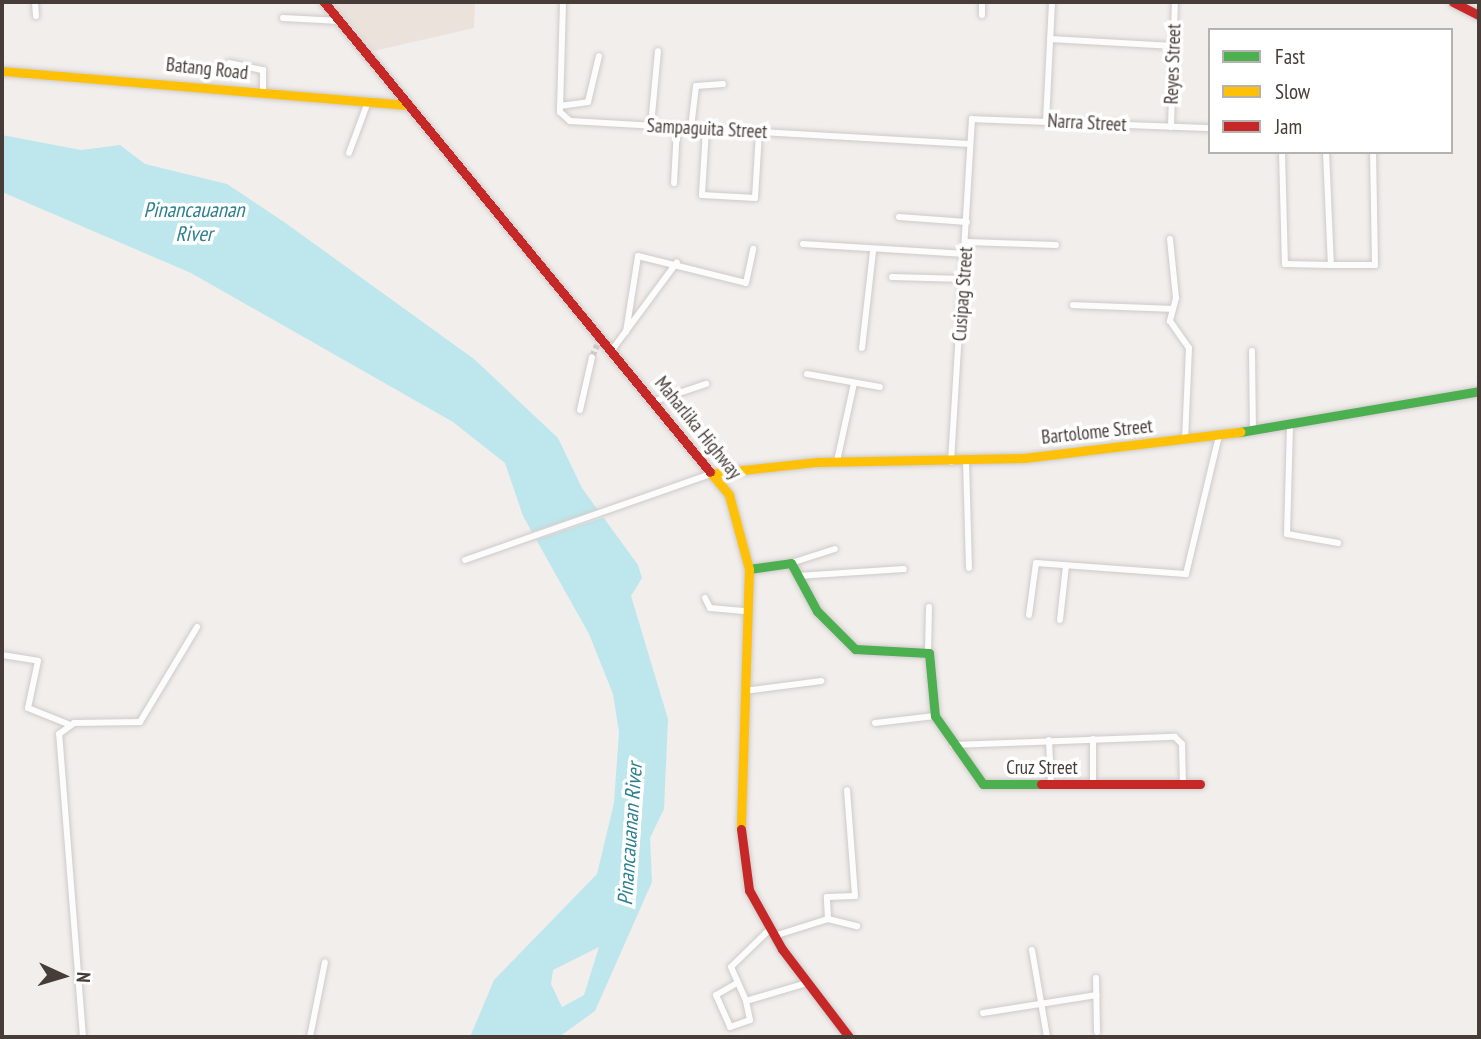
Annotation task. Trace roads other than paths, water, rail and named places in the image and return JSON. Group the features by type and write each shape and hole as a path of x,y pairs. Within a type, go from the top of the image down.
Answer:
{"main road":[{"name":"Maharlika Highway","path":"324,2 600,342 612,350 715,473 740,520 749,569 740,858 772,932 849,1037"},
{"path":"1453,2 1479,15"},
{"name":"Batang Road","path":"2,71 409,105"},
{"name":"Bartolome Street","path":"715,473 837,461 966,461 1219,436 1290,426 1479,391"},
{"path":"749,569 791,563 817,611 849,645 928,652"},
{"name":"Cruz Street","path":"928,652 935,716 983,784 1200,784"}],"street":[{"path":"35,2 36,16"},
{"path":"563,2 560,106 588,102 599,55"},
{"path":"982,2 982,15"},
{"path":"1046,121 1052,2"},
{"name":"Reyes Street","path":"1171,127 1175,2"},
{"path":"283,18 340,22"},
{"path":"1051,39 1174,46"},
{"path":"651,126 658,51"},
{"path":"229,63 262,69 263,92"},
{"path":"691,128 696,86 723,85"},
{"path":"349,153 368,102"},
{"name":"Sampaguita Street","path":"560,106 570,121 969,144"},
{"name":"Narra Street","path":"970,127 977,117 1208,128"},
{"path":"674,183 677,127"},
{"name":"Cusipag Street","path":"951,462 965,279 970,127"},
{"path":"706,129 702,195 755,198 759,132"},
{"path":"1282,154 1285,264 1375,265 1373,154"},
{"path":"1326,154 1331,265"},
{"path":"899,217 967,222"},
{"path":"1170,239 1172,328 1189,341 1185,439"},
{"path":"967,242 1056,245"},
{"path":"803,244 873,251 966,254"},
{"path":"626,332 638,256 677,262 746,284 753,249"},
{"path":"862,348 873,251"},
{"path":"612,350 677,262"},
{"path":"892,277 965,279"},
{"path":"1073,305 1172,309"},
{"path":"1252,351 1253,431"},
{"path":"580,410 592,357"},
{"path":"807,374 880,387"},
{"path":"837,461 854,383"},
{"path":"655,401 706,384"},
{"path":"1290,426 1287,534 1338,543"},
{"path":"1029,615 1036,563 1186,574 1219,436"},
{"path":"966,461 969,568"},
{"path":"465,560 715,473"},
{"path":"791,563 835,549"},
{"path":"1060,620 1066,566"},
{"path":"797,576 904,569"},
{"path":"705,598 710,608 747,611"},
{"path":"928,652 929,607"},
{"path":"2,655 39,662 28,708 68,724 139,722 197,628"},
{"path":"744,691 821,681"},
{"path":"875,723 935,716"},
{"path":"68,724 58,742 73,861 83,1037"},
{"path":"953,745 1178,738 1183,786"},
{"path":"1093,739 1093,786"},
{"path":"1049,740 1051,786"},
{"path":"828,919 827,897 855,896 847,790"},
{"path":"737,983 716,995 730,1027 750,1020 732,964 772,932 828,919 857,926"},
{"path":"1032,950 1047,1037"},
{"path":"310,1037 325,962"},
{"path":"1097,978 1097,1032"},
{"path":"746,1001 807,983"},
{"path":"983,1013 1097,995"}],"water":[{"name":"Pinancauanan River","path":"2,135 81,150 120,145 145,164 227,184 474,359 558,438 582,488 638,565 642,578 631,596 668,719 664,809 650,838 652,882 595,1011 559,1037 470,1037 494,980 597,874 614,803 619,732 613,694 589,634 523,516 505,463 453,422 191,273 2,192","holes":["599,947 584,995 562,1007 551,984 553,970"]}],"tunnel":[{"path":"592,357 597,345"}]}
